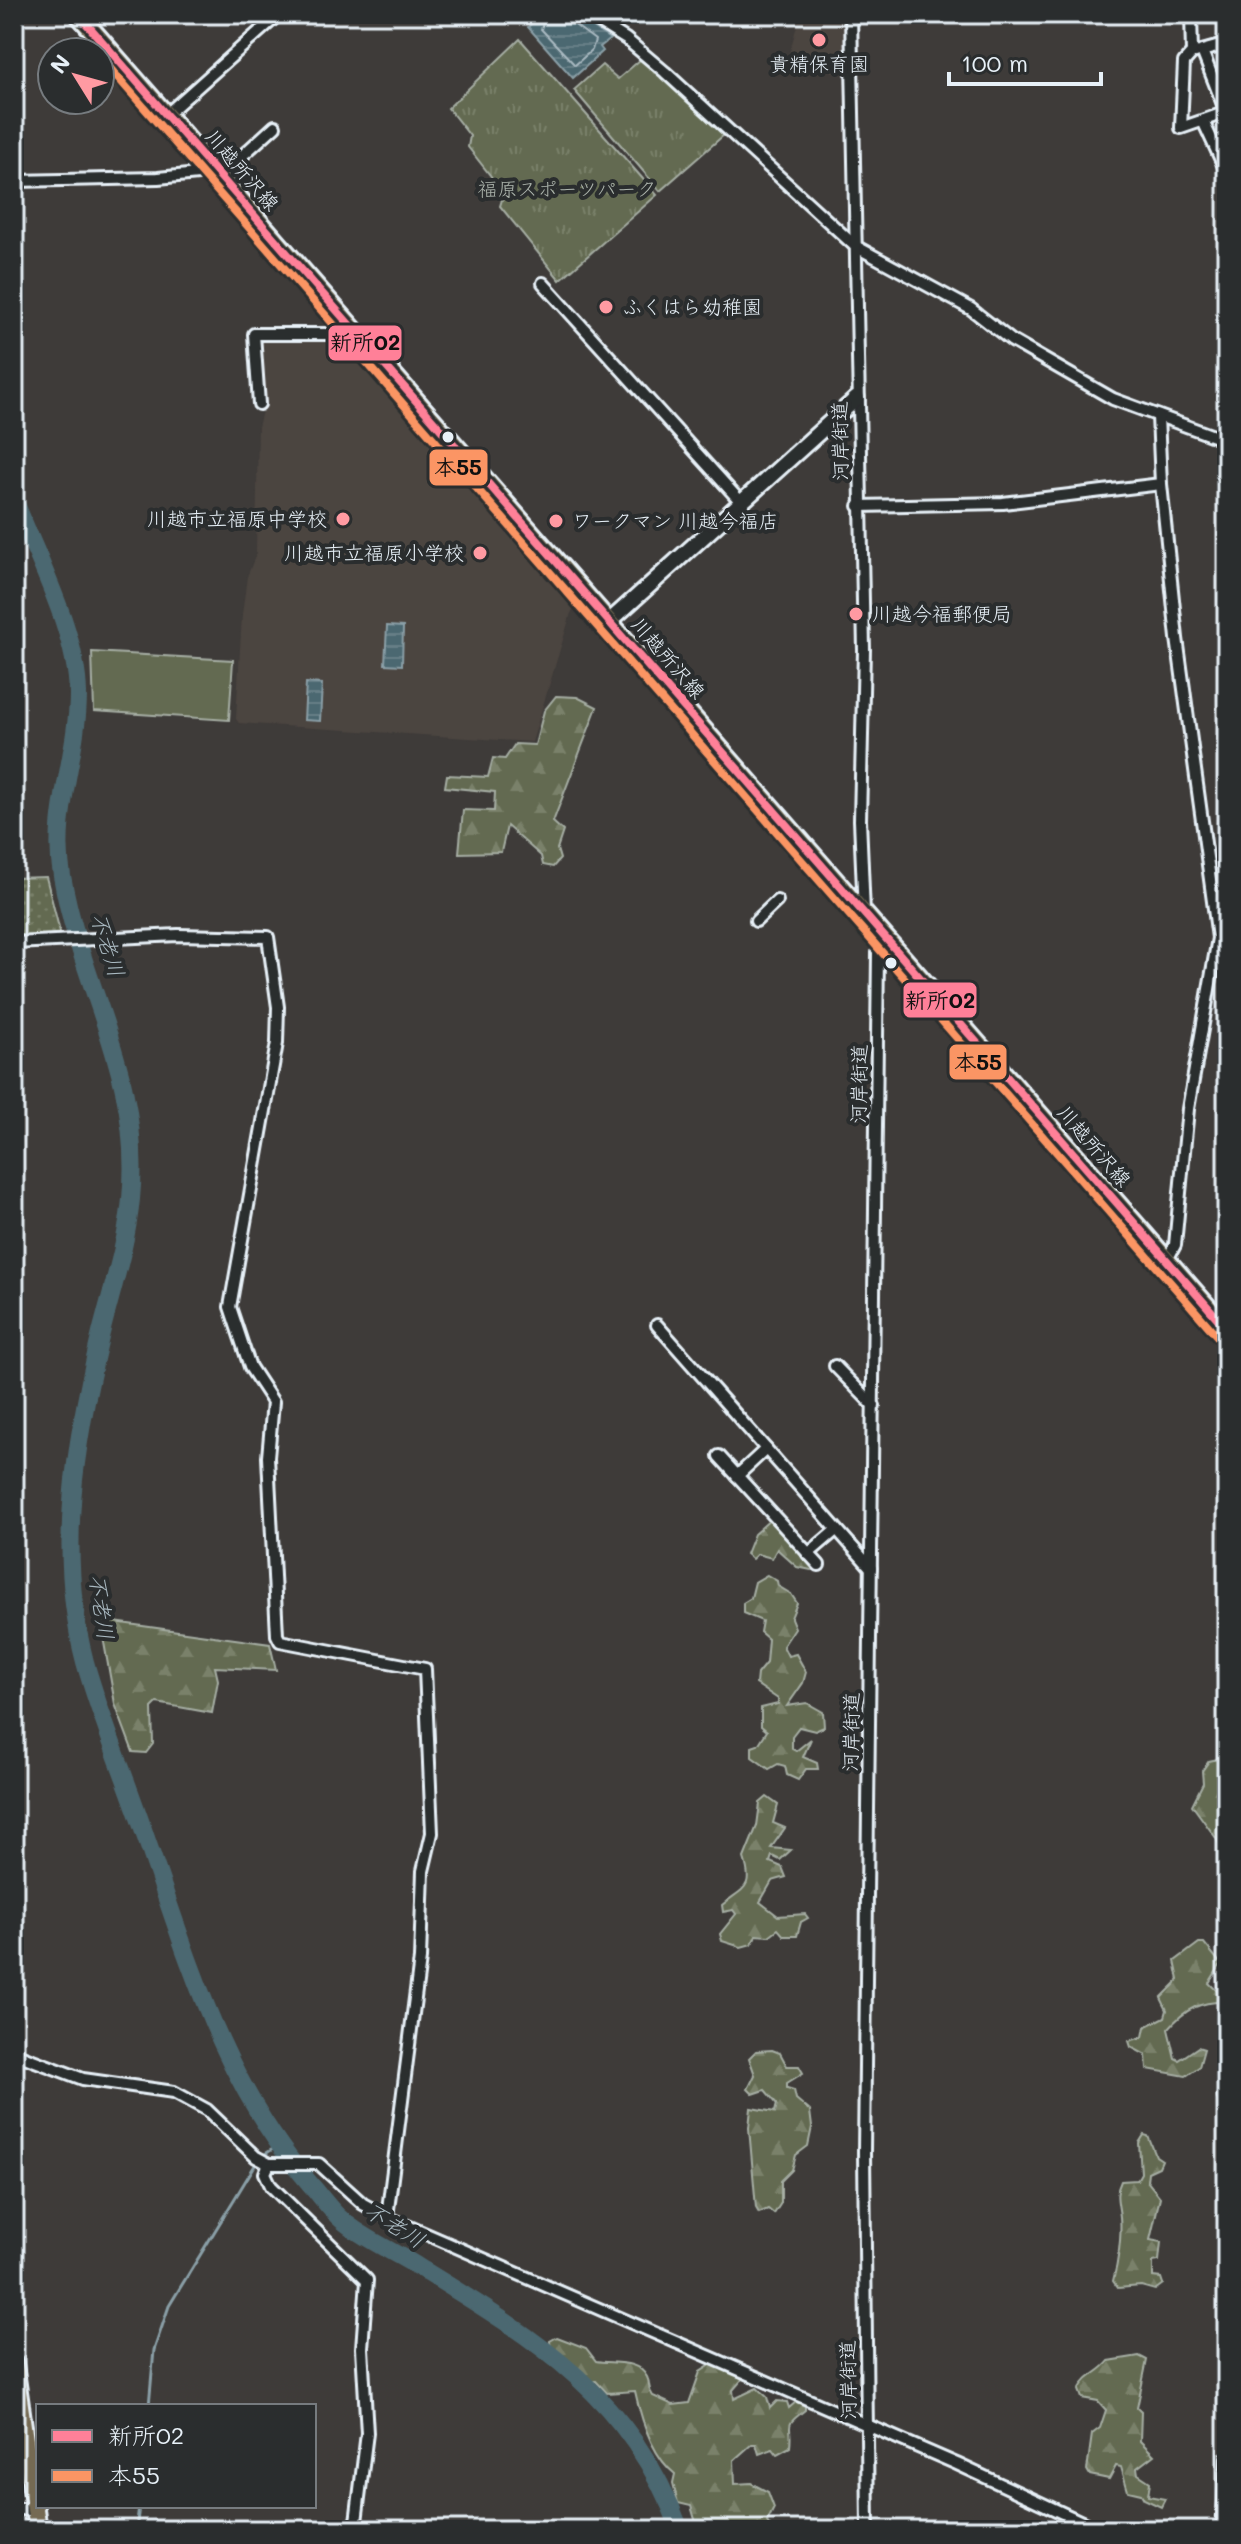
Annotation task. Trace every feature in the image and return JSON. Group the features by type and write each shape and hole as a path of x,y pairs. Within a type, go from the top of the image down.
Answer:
{"main road":[{"name":"川越所沢線","path":"78,14 1227,1329"},
{"path":"14,2364 38,2530"}],"street":[{"path":"167,114 279,14"},
{"path":"586,14 626,39 665,72 855,246 971,309 1051,365 1113,399 1227,441"},
{"name":"河岸街道","path":"851,14 864,650 860,820 864,915"},
{"path":"1191,14 1197,52 1227,112 1181,128 1184,62 1197,52 1227,44"},
{"path":"1203,121 1225,166"},
{"path":"14,181 158,178 218,172 232,165 275,126"},
{"path":"543,283 741,502"},
{"path":"259,404 254,334 345,334 354,329"},
{"path":"610,621 857,398"},
{"path":"1158,416 1161,484 1177,638 1218,938 1188,1109 1175,1245 1167,1260"},
{"path":"859,506 1003,503 1161,484"},
{"path":"756,921 777,901"},
{"name":"河岸街道","path":"868,2530 864,2152 878,953 881,934"},
{"path":"14,943 178,935 268,937 278,1007 277,1043 230,1307 250,1367 273,1402 268,1475 277,1635 280,1641 425,1669 432,1833 423,1871 420,1959 387,2217"},
{"path":"657,1325 871,1568"},
{"path":"835,1366 874,1406"},
{"path":"737,1476 766,1449"},
{"path":"719,1456 819,1565"},
{"path":"808,1554 836,1530"},
{"path":"14,2053 83,2079 174,2092 207,2110 256,2157 269,2164 319,2164 363,2204 387,2217 1099,2530"},
{"path":"1227,2088 1224,2097 1227,2101"},
{"path":"269,2164 265,2173 271,2186 367,2280 362,2348 367,2433 355,2530"},
{"path":"1222,2530 1227,2457"},
{"path":"14,2508 35,2511"}],"shaded area":[{"name":"貴精保育園","path":"800,14 847,14 844,73 786,66"},
{"path":"262,337 349,339 441,449 579,600 571,613 532,742 239,723 236,719 242,615 247,577 256,554 258,427 264,403 259,340"}],"green space":[{"name":"福原スポーツパーク","path":"520,39 657,195 560,280 500,206 504,193 468,147 470,136 448,108"},
{"path":"641,59 725,134 660,191 574,90 602,65 618,79"},
{"path":"92,652 233,660 229,720 94,711"},
{"path":"556,696 577,697 597,707 553,822 563,831 557,849 560,859 553,867 543,865 541,856 507,826 501,852 459,853 463,810 494,811 495,792 445,787 447,775 488,777 493,758 505,759 515,744 535,745 544,711"},
{"path":"46,877 61,936 14,939 14,878"},
{"path":"772,1518 804,1540 816,1567 811,1570 797,1567 777,1549 772,1558 757,1554 752,1559 746,1554 754,1534"},
{"path":"767,1575 791,1594 797,1603 791,1618 795,1628 783,1646 788,1656 796,1654 806,1672 803,1683 787,1706 807,1703 823,1712 824,1727 815,1731 799,1727 792,1736 792,1749 796,1751 811,1739 803,1757 817,1763 818,1769 806,1769 798,1780 787,1775 785,1766 778,1764 769,1769 752,1757 752,1747 758,1745 767,1731 761,1726 761,1708 778,1704 778,1699 756,1684 757,1674 766,1663 768,1639 760,1632 762,1621 743,1613 743,1603 751,1598 755,1582"},
{"path":"100,1620 270,1644 276,1670 215,1667 218,1680 212,1713 157,1703 152,1708 153,1744 146,1753 133,1752 115,1704"},
{"path":"1227,1757 1227,1860 1216,1838 1192,1805 1203,1783 1202,1771 1209,1761"},
{"path":"767,1797 778,1805 773,1823 785,1828 771,1848 791,1850 780,1860 772,1856 770,1862 782,1867 786,1877 772,1881 760,1902 778,1916 805,1914 808,1918 801,1922 797,1936 784,1936 778,1929 769,1936 756,1935 752,1944 741,1947 722,1941 720,1934 736,1914 733,1910 723,1912 722,1905 747,1882 744,1858 757,1826 760,1803"},
{"path":"1199,1943 1204,1943 1221,1964 1209,1983 1221,1995 1227,1985 1227,2002 1194,2007 1168,2029 1175,2058 1179,2060 1198,2047 1204,2049 1199,2067 1186,2076 1147,2069 1146,2055 1131,2047 1129,2041 1143,2037 1145,2027 1165,2017 1167,2010 1161,1998 1179,1980 1175,1961"},
{"path":"756,2051 780,2053 787,2066 799,2066 803,2073 787,2083 787,2088 794,2090 796,2099 810,2111 812,2127 808,2146 796,2155 792,2170 781,2181 781,2203 774,2214 768,2209 759,2213 756,2208 749,2128 751,2108 775,2112 777,2104 765,2090 753,2094 748,2089 755,2075 749,2058"},
{"path":"1144,2135 1148,2136 1156,2156 1162,2160 1159,2167 1148,2172 1147,2181 1160,2197 1150,2240 1161,2242 1159,2261 1153,2262 1153,2277 1161,2278 1163,2284 1155,2290 1141,2286 1118,2288 1113,2281 1120,2232 1118,2191 1121,2181 1137,2180 1141,2173 1139,2143"},
{"path":"557,2337 586,2348 596,2361 638,2367 647,2377 653,2396 673,2405 689,2403 700,2372 714,2363 746,2375 733,2390 734,2399 757,2388 767,2397 770,2408 777,2401 787,2402 789,2408 797,2401 805,2403 805,2410 790,2426 790,2447 777,2454 773,2449 759,2454 756,2444 752,2444 734,2460 735,2484 751,2483 768,2492 774,2508 767,2522 773,2530 693,2530 696,2523 691,2506 678,2503 673,2483 675,2474 654,2448 635,2391 607,2393 596,2381 577,2382 572,2379 566,2363 558,2364 552,2357 550,2341"},
{"path":"1139,2356 1147,2360 1137,2408 1141,2412 1140,2441 1154,2455 1137,2468 1138,2474 1150,2482 1148,2496 1165,2499 1161,2507 1144,2499 1141,2494 1128,2491 1121,2467 1116,2466 1109,2479 1090,2475 1087,2470 1092,2434 1100,2428 1106,2410 1098,2401 1082,2398 1079,2390 1109,2361"}],"water":[{"path":"541,14 572,14 610,39 600,47 603,51 573,78 528,27"},
{"path":"387,626 403,627 402,665 385,664"},
{"path":"306,683 322,684 320,721 304,720"}],"waterway":[{"name":"不老川","path":"14,499 63,620 76,670 77,717 60,830 62,876 71,918 120,1072 132,1154 131,1199 126,1232 83,1415 72,1497 70,1538 76,1621 98,1705 193,1974 232,2063 254,2106 281,2147 330,2207 351,2227 503,2320 575,2375 606,2406 635,2442 659,2483 680,2530"},
{"path":"262,2156 279,2145"},
{"path":"149,2404 154,2350 169,2306 257,2162"},
{"path":"136,2530 139,2508"}],"transit line":[{"name":"新所02","path":"78,14 1227,1329"},
{"name":"本55","path":"116,75 1218,1337"}],"place":[{"name":"貴精保育園","path":"819,40"},
{"name":"ふくはら幼稚園","path":"606,307"},
{"name":"川越市立福原中学校","path":"343,519"},
{"name":"ワークマン 川越今福店","path":"556,521"},
{"name":"川越市立福原小学校","path":"480,553"},
{"name":"川越今福郵便局","path":"856,614"}]}
